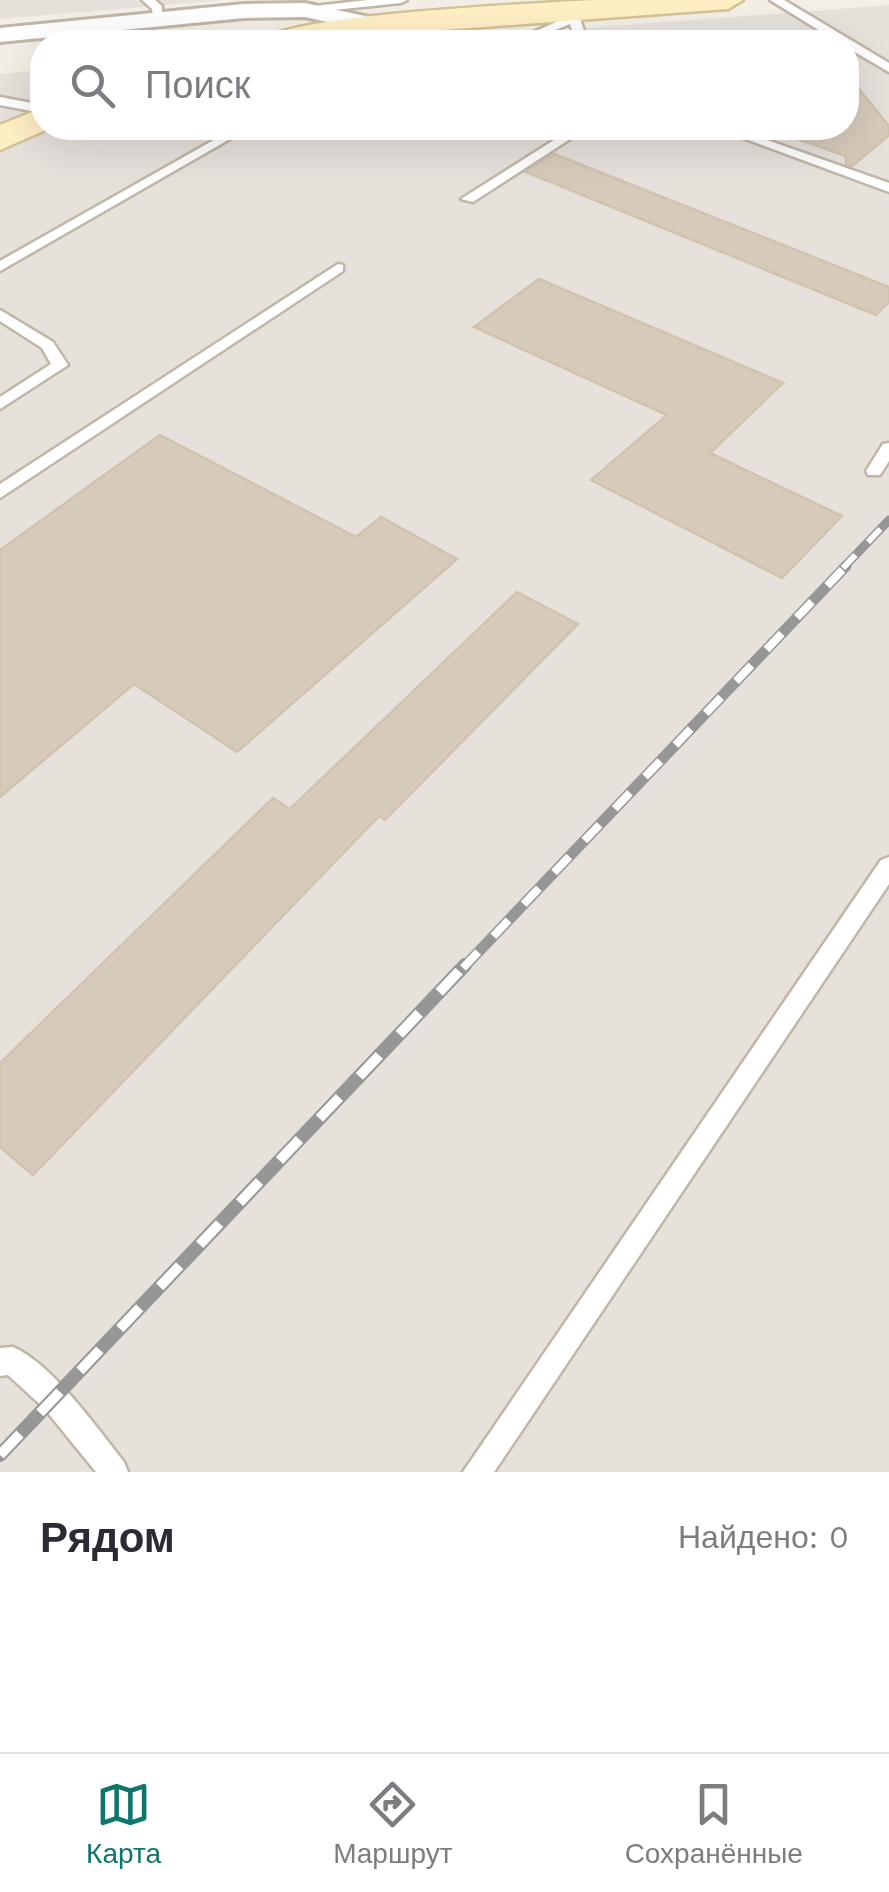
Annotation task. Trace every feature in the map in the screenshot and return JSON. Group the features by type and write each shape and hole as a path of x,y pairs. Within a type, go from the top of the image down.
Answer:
{"street":[{"path":"345,30 728,0"},
{"path":"31,30 153,10 242,6 305,10 374,25"},
{"path":"0,35 30,30"},
{"path":"0,139 30,124"}],"lane":[{"path":"305,10 401,0"},
{"path":"776,0 826,30"},
{"path":"541,30 582,9"},
{"path":"374,25 383,30"},
{"path":"859,50 889,68"},
{"path":"0,102 30,107"},
{"path":"0,266 222,140"},
{"path":"468,199 562,140"},
{"path":"755,140 889,188"},
{"path":"0,492 338,268"},
{"path":"0,314 48,345 60,365 0,404"},
{"path":"874,471 889,448"},
{"path":"477,1472 889,866"},
{"path":"0,1362 13,1360 54,1398 114,1472"}],"shaded area":[{"path":"0,0 225,0 0,19"},
{"path":"889,5 889,1472 0,1472 0,74 30,71 30,140 859,140 859,30 561,30"}],"building":[{"path":"859,89 889,126 889,135 852,166 846,164 846,156 801,140 859,140"},
{"path":"554,154 889,287 889,302 876,315 526,172"},
{"path":"539,279 783,383 710,453 842,516 782,578 591,480 667,415 474,327"},
{"path":"160,435 356,537 381,517 457,559 237,752 134,684 0,797 0,550"},
{"path":"517,592 578,624 385,820 379,816 33,1175 0,1147 0,1063 273,798 290,809"}],"railway":[{"path":"843,568 889,520"},
{"path":"463,968 846,566"},
{"path":"0,1455 465,965"}]}
